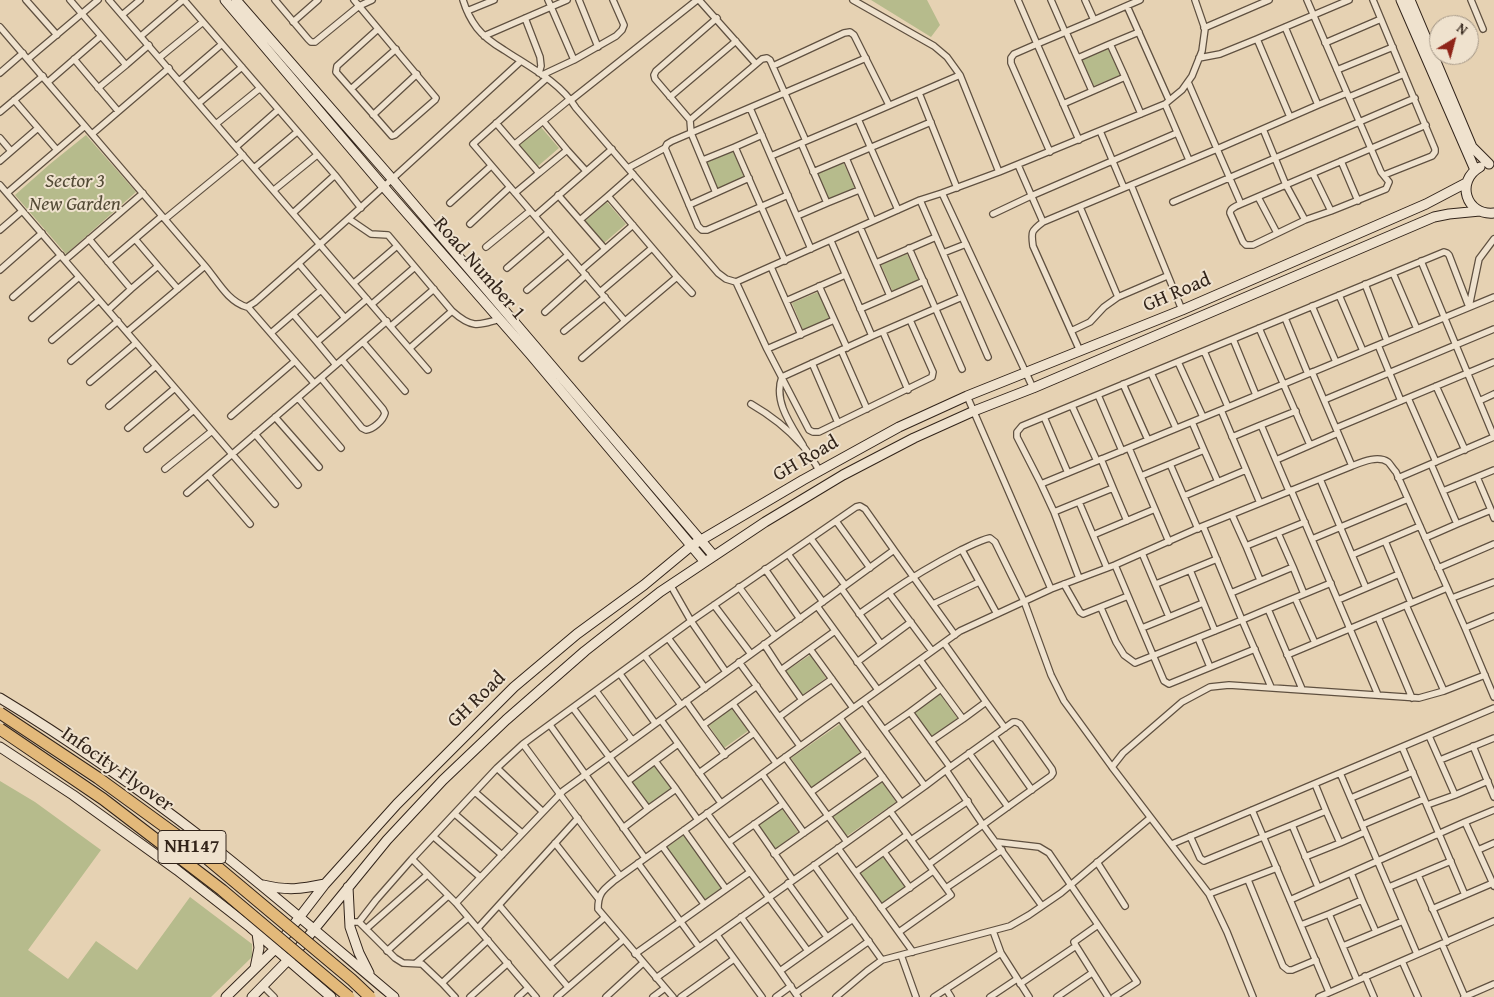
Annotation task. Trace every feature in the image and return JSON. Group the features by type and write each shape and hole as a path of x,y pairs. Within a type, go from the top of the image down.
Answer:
{"highway":[{"name":"Infocity Flyover","path":"0,713 98,778 197,850 370,997"},
{"name":"Infocity Flyover","path":"0,730 103,799 222,890 349,997"}],"main road":[{"name":"Road Number 1","path":"225,0 500,319 705,562"},
{"name":"Road Number 1","path":"236,0 392,179 714,556"},
{"path":"1401,0 1475,170"},
{"path":"1410,0 1472,147 1492,165"},
{"path":"1492,165 1482,166 1469,176 1466,183 1466,192 1468,200 1473,206 1494,218"},
{"name":"GH Road","path":"226,997 278,945 325,884 397,804 514,687 578,634 644,585 691,546 819,470 899,427 967,396 1182,310 1426,204 1466,183"},
{"name":"GH Road","path":"252,997 291,957 387,840 437,787 506,720 585,651 660,592 765,522 843,475 914,438 974,411 1033,388 1434,217 1449,214 1494,213"},
{"path":"0,698 100,762 204,839 261,884 394,997"},
{"path":"0,747 73,794 170,864 257,933 278,945 331,997"},
{"path":"261,884 288,890 325,884"},
{"path":"348,887 359,953 371,978"},
{"path":"255,968 259,948 257,933"}],"street":[{"path":"26,0 57,35"},
{"path":"70,0 126,65"},
{"path":"28,59 98,0"},
{"path":"110,0 428,370"},
{"path":"122,15 140,0"},
{"path":"141,36 184,0 335,175 361,208"},
{"path":"275,0 292,22 312,42 315,42 359,6 372,0"},
{"path":"292,22 318,0"},
{"path":"354,0 435,95 435,100 392,136 336,72 337,66 378,29"},
{"path":"463,0 476,27 484,36 543,75 571,99 576,108 718,273 726,279 736,282 812,250 920,200 1018,165 1167,102 1182,90 1188,82 1202,51 1204,28 1195,0"},
{"path":"467,11 494,0"},
{"path":"548,0 574,60"},
{"path":"484,36 568,0"},
{"path":"579,0 598,47"},
{"path":"613,0 624,25 622,30 598,47 543,75 473,144 625,321"},
{"path":"685,0 688,7"},
{"path":"515,144 698,0 756,64"},
{"path":"853,0 934,46 948,57 960,75 999,172"},
{"path":"1018,0 1079,140"},
{"path":"1051,0 1092,91"},
{"path":"1085,0 1094,20"},
{"path":"1050,152 1010,58 1014,54 1140,0"},
{"path":"1204,28 1270,0"},
{"path":"1307,0 1325,43 1348,95 1359,122 1371,149 1381,172 1388,182 1386,189 1305,220 1253,244 1246,245 1242,242 1230,213 1232,208 1240,204 1258,197 1341,161 1371,149 1426,125"},
{"path":"1199,58 1220,54 1349,0"},
{"path":"1373,0 1436,152 1432,156 1384,175"},
{"path":"1470,0 1483,29"},
{"path":"1127,6 1189,160"},
{"path":"524,18 540,57 543,75"},
{"path":"716,18 656,71 654,75 655,79 690,120 691,133 716,193"},
{"path":"1325,43 1381,19"},
{"path":"159,58 203,22"},
{"path":"0,27 164,217 231,298 240,305 248,306 321,245 521,61"},
{"path":"1284,27 1318,105"},
{"path":"773,66 844,33 850,32 854,35 889,105"},
{"path":"1078,58 1139,32"},
{"path":"48,82 101,36"},
{"path":"1257,39 1290,117"},
{"path":"670,97 736,41"},
{"path":"179,81 222,44"},
{"path":"1110,44 1141,114"},
{"path":"98,88 149,45"},
{"path":"1337,70 1393,47"},
{"path":"351,89 396,49"},
{"path":"0,73 23,53"},
{"path":"690,120 762,59 767,58 770,60 785,93 813,172 827,204"},
{"path":"628,168 664,148 667,144 866,58"},
{"path":"74,60 118,111"},
{"path":"199,104 242,67"},
{"path":"92,134 169,68"},
{"path":"373,115 417,74"},
{"path":"1080,351 1034,246 1031,234 1034,229 1043,222 1318,105 1404,74"},
{"path":"771,156 960,75"},
{"path":"0,112 43,76"},
{"path":"1063,104 1125,77"},
{"path":"1188,82 1240,204"},
{"path":"216,124 259,88"},
{"path":"919,93 957,188"},
{"path":"1173,202 1415,98"},
{"path":"14,100 57,150"},
{"path":"750,108 812,250"},
{"path":"236,147 278,110"},
{"path":"858,118 898,210"},
{"path":"543,121 586,171"},
{"path":"813,172 931,122"},
{"path":"496,123 539,173"},
{"path":"85,126 57,150 3,190 275,504"},
{"path":"0,161 38,128"},
{"path":"1262,129 1286,185 1305,220"},
{"path":"1100,131 1124,188"},
{"path":"254,168 297,132"},
{"path":"993,214 1177,133"},
{"path":"702,160 762,135"},
{"path":"0,138 11,151"},
{"path":"735,147 785,261"},
{"path":"664,148 688,205 698,226 702,230 707,230 788,196"},
{"path":"535,216 612,149"},
{"path":"515,193 567,150"},
{"path":"108,262 243,155"},
{"path":"274,190 317,155"},
{"path":"846,158 873,221"},
{"path":"1341,161 1358,200"},
{"path":"1018,165 1043,222"},
{"path":"450,203 492,166"},
{"path":"580,220 633,174"},
{"path":"1312,174 1331,211"},
{"path":"293,213 335,175"},
{"path":"688,205 749,178"},
{"path":"1131,185 1182,310"},
{"path":"470,224 510,187"},
{"path":"797,216 859,190"},
{"path":"13,297 89,239 143,193"},
{"path":"942,193 1033,388"},
{"path":"558,196 605,249"},
{"path":"608,196 692,293"},
{"path":"1258,197 1277,233"},
{"path":"920,200 988,357"},
{"path":"1080,207 1118,297"},
{"path":"486,247 530,210"},
{"path":"0,230 22,211"},
{"path":"349,219 371,234 386,234 461,319 474,325 500,319"},
{"path":"581,270 633,225"},
{"path":"860,227 890,296"},
{"path":"507,268 549,232"},
{"path":"0,270 42,234"},
{"path":"876,263 936,237"},
{"path":"89,239 132,289"},
{"path":"135,239 178,289"},
{"path":"1469,307 1479,259 1494,239"},
{"path":"830,241 872,336"},
{"path":"943,254 966,244"},
{"path":"354,283 397,246"},
{"path":"564,331 652,248"},
{"path":"909,248 962,369"},
{"path":"1079,578 1054,512 1017,437 1017,432 1022,426 1444,252 1447,252 1469,307"},
{"path":"527,290 568,255"},
{"path":"1398,478 1494,437 1492,426 1479,401 1421,261"},
{"path":"298,264 345,318"},
{"path":"108,310 158,266"},
{"path":"127,332 205,266"},
{"path":"372,304 415,267"},
{"path":"771,267 801,335"},
{"path":"1393,273 1417,329"},
{"path":"545,312 586,275"},
{"path":"786,301 845,275"},
{"path":"582,358 677,276"},
{"path":"1072,331 1090,322 1104,307 1118,297 1167,276"},
{"path":"32,318 79,277"},
{"path":"860,309 924,281"},
{"path":"736,282 767,349 809,430 813,432 819,432 908,390 928,380 933,375 910,320"},
{"path":"1365,284 1387,341"},
{"path":"819,286 834,320 867,409"},
{"path":"187,493 363,342 434,289"},
{"path":"271,333 321,290"},
{"path":"1338,295 1362,351"},
{"path":"1041,484 1494,297"},
{"path":"819,470 802,445 780,400 778,386 782,377 962,298"},
{"path":"317,342 367,299"},
{"path":"52,340 99,300"},
{"path":"248,306 314,383"},
{"path":"1312,306 1336,362"},
{"path":"410,348 452,311"},
{"path":"293,314 336,365"},
{"path":"1285,318 1324,400 1352,466"},
{"path":"767,349 834,320"},
{"path":"71,361 118,321"},
{"path":"1259,328 1310,445"},
{"path":"1324,400 1494,329"},
{"path":"883,332 908,390"},
{"path":"1233,339 1256,395"},
{"path":"363,342 406,391"},
{"path":"90,382 136,343"},
{"path":"1378,345 1401,401"},
{"path":"1204,351 1228,407"},
{"path":"321,378 362,428 366,430 371,429 382,419 385,413 342,360"},
{"path":"230,416 295,361"},
{"path":"1178,362 1203,417"},
{"path":"1276,460 1401,401 1494,362"},
{"path":"812,363 838,423"},
{"path":"108,406 156,366"},
{"path":"1151,373 1176,428"},
{"path":"1124,384 1148,440"},
{"path":"1436,386 1465,450"},
{"path":"128,428 175,388"},
{"path":"1479,401 1494,394"},
{"path":"1098,395 1122,451"},
{"path":"967,396 1051,589"},
{"path":"298,398 341,448"},
{"path":"1408,398 1457,524"},
{"path":"751,404 780,424 802,445"},
{"path":"1072,406 1100,460 1127,521"},
{"path":"147,449 194,410"},
{"path":"1221,410 1260,503"},
{"path":"1232,438 1296,411"},
{"path":"275,417 319,467"},
{"path":"1044,417 1068,473"},
{"path":"1192,422 1218,482"},
{"path":"1261,426 1305,522 1378,695"},
{"path":"165,469 212,430"},
{"path":"255,434 298,485"},
{"path":"1130,448 1169,542"},
{"path":"1141,476 1204,450"},
{"path":"673,997 598,910 598,898 602,891 620,876 955,635 1051,589 1115,565 1200,527 1352,466 1366,461 1381,460 1388,462 1396,472 1494,696"},
{"path":"1170,464 1184,496 1217,559 1271,687"},
{"path":"1184,496 1246,470"},
{"path":"1443,491 1494,470"},
{"path":"208,474 250,524"},
{"path":"1477,477 1494,518"},
{"path":"1320,479 1366,588"},
{"path":"1054,512 1113,488"},
{"path":"1312,539 1408,499"},
{"path":"1079,502 1107,568"},
{"path":"455,997 422,964 403,963 366,929 354,922 497,768 523,744 691,621 860,506 865,509 955,635"},
{"path":"1093,535 1155,509"},
{"path":"1425,538 1491,510"},
{"path":"1232,515 1260,580"},
{"path":"836,521 870,568"},
{"path":"1246,546 1305,522"},
{"path":"1352,555 1420,526"},
{"path":"1278,533 1304,594"},
{"path":"859,614 913,577 962,550 983,539 990,538 995,542 1024,601 1051,675 1064,701 1150,818 1209,894 1227,932 1253,997"},
{"path":"811,539 844,587 859,614 881,644"},
{"path":"1385,541 1399,574 1408,604 1444,691"},
{"path":"1438,568 1494,544"},
{"path":"456,903 560,793 894,550"},
{"path":"962,550 997,614"},
{"path":"1142,553 1169,617"},
{"path":"788,554 823,602"},
{"path":"1156,584 1217,559"},
{"path":"1115,565 1164,681 1169,684 1254,648"},
{"path":"1231,593 1293,567"},
{"path":"765,570 800,619"},
{"path":"1190,570 1215,631"},
{"path":"1338,600 1399,574"},
{"path":"933,604 979,582"},
{"path":"1452,598 1494,582"},
{"path":"1100,608 1124,655 1135,663 1331,583"},
{"path":"1064,584 1083,614 1128,596"},
{"path":"671,586 691,621 726,672"},
{"path":"739,587 775,636"},
{"path":"1287,655 1447,588"},
{"path":"889,593 932,651"},
{"path":"1295,598 1315,643"},
{"path":"1142,628 1203,603"},
{"path":"714,605 751,654"},
{"path":"817,606 878,690"},
{"path":"1268,609 1302,689"},
{"path":"1465,628 1494,616"},
{"path":"1378,617 1412,698"},
{"path":"857,662 911,622"},
{"path":"781,670 835,631"},
{"path":"668,638 705,688"},
{"path":"1198,638 1210,667"},
{"path":"944,643 1005,728"},
{"path":"764,644 802,700"},
{"path":"810,649 853,708"},
{"path":"645,656 703,725 724,755"},
{"path":"920,660 963,719"},
{"path":"739,662 800,746"},
{"path":"620,674 678,744 721,803"},
{"path":"1112,767 1123,753 1182,702 1210,687 1229,685 1271,687 1419,698 1444,691 1485,675"},
{"path":"779,717 832,679"},
{"path":"703,725 757,686"},
{"path":"884,730 941,689"},
{"path":"596,691 632,740"},
{"path":"863,701 924,786"},
{"path":"931,741 986,702"},
{"path":"733,704 776,763"},
{"path":"573,708 648,809"},
{"path":"1172,844 1494,708"},
{"path":"910,712 931,741 983,825 1042,906"},
{"path":"840,718 901,802"},
{"path":"656,978 1013,722 1020,724 1053,773 928,864"},
{"path":"550,725 645,858"},
{"path":"700,773 754,733"},
{"path":"994,736 1032,790"},
{"path":"1429,736 1455,795"},
{"path":"1440,760 1494,738"},
{"path":"523,744 620,876"},
{"path":"628,781 678,744"},
{"path":"1473,746 1494,797"},
{"path":"1402,747 1465,895"},
{"path":"811,792 866,753"},
{"path":"970,753 1008,807"},
{"path":"785,757 847,842"},
{"path":"655,761 698,820"},
{"path":"497,768 543,812"},
{"path":"1351,798 1413,772"},
{"path":"1340,773 1417,954"},
{"path":"762,774 804,833"},
{"path":"774,854 883,777"},
{"path":"1427,806 1488,781"},
{"path":"1314,784 1340,843"},
{"path":"623,828 676,789"},
{"path":"475,792 522,833"},
{"path":"1362,825 1424,799"},
{"path":"856,872 884,852 968,801"},
{"path":"729,842 783,804"},
{"path":"1252,810 1329,992"},
{"path":"1290,900 1494,810"},
{"path":"890,811 951,895 899,932"},
{"path":"1190,836 1200,858 1204,861 1326,811"},
{"path":"708,813 808,951"},
{"path":"455,814 502,855"},
{"path":"478,928 578,818"},
{"path":"836,997 882,960 1010,926 1029,915 1071,884 1150,818"},
{"path":"1432,909 1493,885 1465,822"},
{"path":"754,824 827,937"},
{"path":"1292,825 1318,887"},
{"path":"684,830 726,889"},
{"path":"1305,857 1365,832"},
{"path":"434,837 480,878"},
{"path":"996,842 1039,847 1049,853 1137,982 1117,996"},
{"path":"555,843 598,898"},
{"path":"1478,850 1494,843"},
{"path":"662,846 704,904"},
{"path":"838,848 913,952"},
{"path":"946,888 1002,850"},
{"path":"884,852 910,888"},
{"path":"412,859 456,903 536,997"},
{"path":"1389,888 1451,861"},
{"path":"1097,862 1125,906"},
{"path":"638,863 699,947"},
{"path":"814,865 882,960"},
{"path":"1209,894 1277,868"},
{"path":"882,908 933,871"},
{"path":"636,954 750,872"},
{"path":"1351,873 1376,932"},
{"path":"366,929 427,874"},
{"path":"1418,875 1464,997 1494,984"},
{"path":"1248,880 1283,966 1288,970 1292,970 1316,960"},
{"path":"387,950 448,896"},
{"path":"1301,925 1362,900"},
{"path":"500,904 568,987"},
{"path":"1329,914 1357,980"},
{"path":"741,917 797,995 869,941"},
{"path":"416,963 468,918"},
{"path":"550,965 604,918"},
{"path":"780,971 853,919"},
{"path":"1343,946 1403,920"},
{"path":"1319,997 1494,921"},
{"path":"1098,925 1074,942 1108,997"},
{"path":"993,931 1001,953 1029,997"},
{"path":"717,935 762,997"},
{"path":"442,982 488,940"},
{"path":"557,997 623,940"},
{"path":"992,996 1076,946"},
{"path":"934,997 1001,953"},
{"path":"901,955 916,997"},
{"path":"681,997 734,959"},
{"path":"1402,960 1418,997"},
{"path":"606,997 643,962"},
{"path":"470,997 508,964"},
{"path":"1057,997 1092,973"},
{"path":"1365,976 1374,997"},
{"path":"263,986 274,997"},
{"path":"776,997 791,986"},
{"path":"518,997 528,988"},
{"path":"653,997 665,988"},
{"path":"946,989 951,997"}],"green space":[{"path":"871,0 927,0 940,25 931,37"},
{"path":"1108,49 1120,75 1094,86 1082,60"},
{"path":"540,126 559,148 537,167 519,145"},
{"name":"Sector 3 New Garden","path":"86,135 136,192 66,254 15,195"},
{"path":"733,151 744,177 718,189 706,163"},
{"path":"843,162 855,188 829,200 817,173"},
{"path":"607,202 626,224 604,243 585,221"},
{"path":"907,254 919,280 893,292 881,265"},
{"path":"818,292 830,318 803,330 792,303"},
{"path":"810,655 826,678 802,695 786,671"},
{"path":"940,694 958,719 932,737 914,712"},
{"path":"731,708 748,731 724,748 708,724"},
{"path":"840,724 861,754 812,788 791,758"},
{"path":"655,765 672,789 648,805 632,782"},
{"path":"0,781 35,802 101,850 28,950 68,979 96,941 137,970 190,897 252,944 252,957 211,997 0,997"},
{"path":"882,782 896,802 847,836 833,816"},
{"path":"782,809 798,832 775,849 758,825"},
{"path":"684,835 722,888 705,900 666,848"},
{"path":"883,857 905,887 881,904 860,874"}]}
